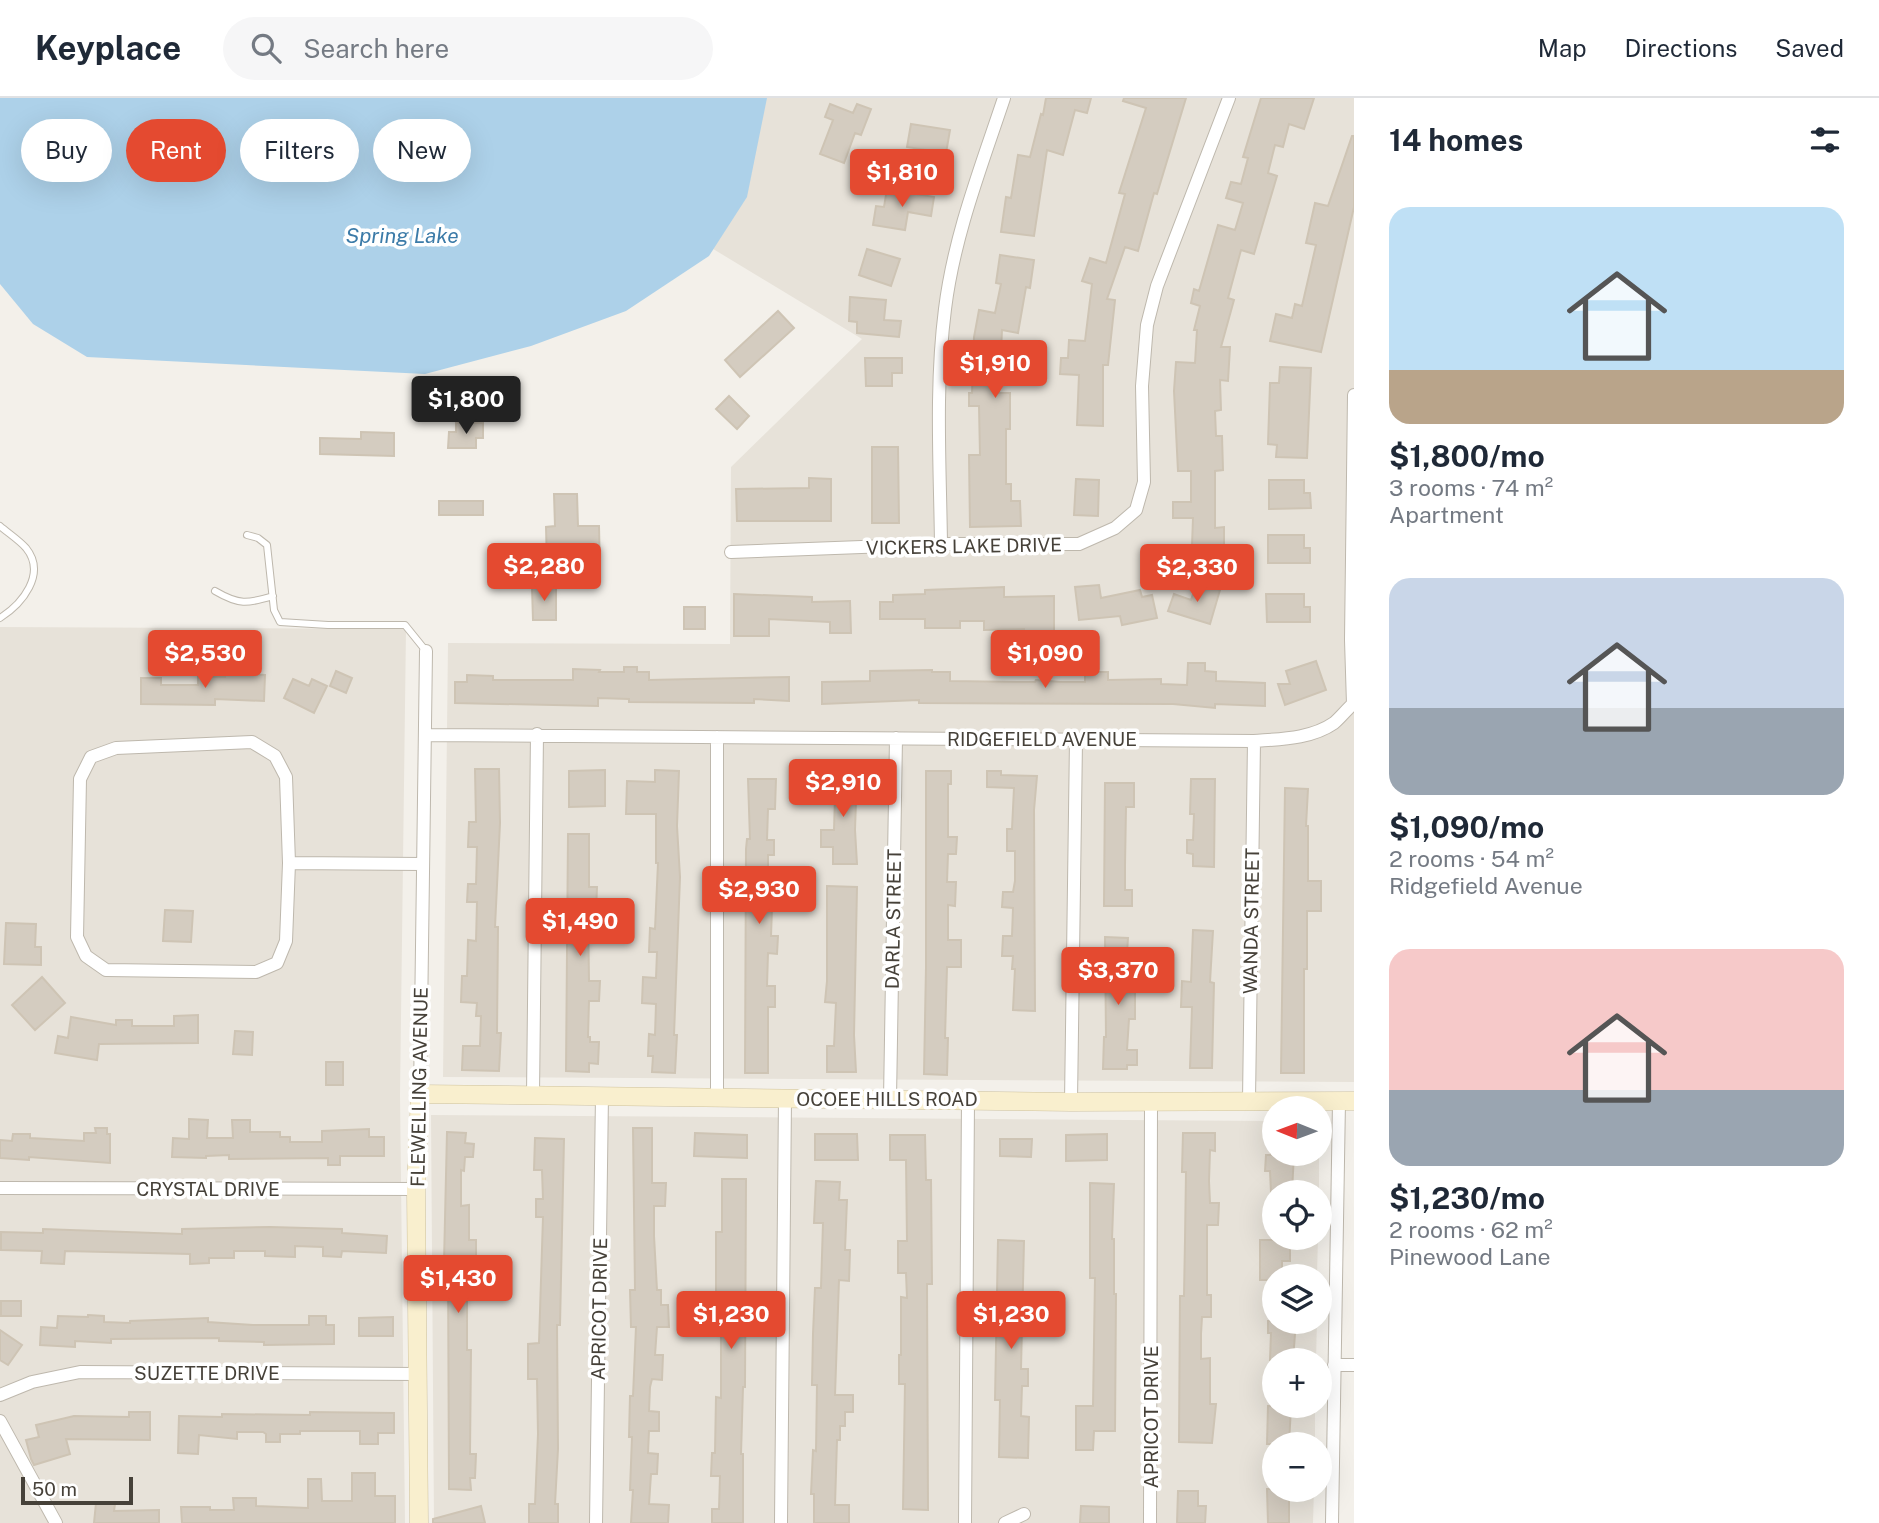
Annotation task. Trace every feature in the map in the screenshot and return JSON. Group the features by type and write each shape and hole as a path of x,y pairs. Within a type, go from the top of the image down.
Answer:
{"street":[{"path":"941,544 938,386 945,307 961,224 1004,98"},
{"name":"VICKERS LAKE DRIVE","path":"731,552 941,544 1079,544 1115,528 1136,510 1144,482 1142,386 1147,325 1157,286 1229,98"},
{"path":"1354,395 1351,640 1354,704"},
{"name":"FLEWELLING AVENUE","path":"419,1523 416,1189 420,1094 426,651"},
{"name":"RIDGEFIELD AVENUE","path":"425,735 1254,741 1303,736 1314,732 1335,722 1354,704"},
{"path":"533,1095 537,734"},
{"path":"717,737 717,1097"},
{"name":"DARLA STREET","path":"890,1099 896,738"},
{"path":"1071,1102 1076,740"},
{"name":"WANDA STREET","path":"1249,1100 1254,741"},
{"path":"252,742 275,756 286,777 289,863 286,941 276,963 256,972 106,970 86,956 77,937 80,779 91,757 116,748 252,742"},
{"path":"289,863 423,864"},
{"name":"OCOEE HILLS ROAD","path":"420,1094 1071,1102 1346,1101"},
{"name":"APRICOT DRIVE","path":"596,1523 602,1095"},
{"path":"781,1523 785,1098"},
{"path":"965,1523 968,1100"},
{"name":"APRICOT DRIVE","path":"1150,1523 1151,1101"},
{"path":"1332,1523 1334,1365 1346,1101"},
{"name":"CRYSTAL DRIVE","path":"0,1188 416,1189"},
{"path":"1334,1365 1354,1365"},
{"name":"SUZETTE DRIVE","path":"0,1395 32,1382 80,1372 418,1374"},
{"path":"0,1422 56,1523"},
{"path":"1005,1523 1024,1514"}],"lane":[{"path":"0,526 27,549 34,570 29,589 15,608 0,618"},
{"path":"247,535 258,538 267,545 274,610 280,622 405,625 426,651"},
{"path":"215,590 236,602 254,602 273,596"}],"shaded area":[{"path":"433,98 1354,98 1354,1082 443,1077 448,643 730,644 731,467 862,339 571,163"},
{"path":"0,627 406,629 400,1095 405,1523 0,1523"},
{"path":"431,1115 1262,1121 1262,1166 1319,1166 1319,1180 1262,1180 1262,1250 1318,1250 1317,1264 1262,1264 1262,1334 1317,1334 1316,1348 1262,1348 1262,1418 1315,1418 1315,1432 1262,1432 1262,1502 1314,1502 1313,1523 434,1523"}],"water":[{"name":"Spring Lake","path":"0,98 767,98 747,197 709,256 626,311 531,346 425,374 87,357 33,324 0,284"}],"building":[{"path":"1046,98 1091,98 1087,113 1075,110 1063,155 1047,150 1034,236 1001,232 1006,197 1011,198 1018,155 1030,157"},
{"path":"1124,98 1186,98 1138,251 1125,247 1107,299 1115,300 1108,365 1103,365 1103,426 1077,425 1079,375 1060,374 1061,358 1068,358 1069,340 1085,341 1092,284 1082,281 1090,258 1106,263 1125,194 1119,193 1146,108 1123,101"},
{"path":"1261,98 1314,98 1304,129 1289,124 1283,147 1275,145 1268,173 1277,176 1254,254 1241,250 1228,298 1234,300 1221,347 1230,347 1228,381 1220,380 1221,410 1215,411 1216,436 1222,436 1223,470 1215,471 1215,528 1224,527 1224,563 1183,563 1183,546 1192,546 1193,518 1173,518 1173,502 1191,502 1191,471 1178,471 1174,391 1176,362 1195,363 1197,330 1194,330 1200,306 1191,303 1194,289 1199,291 1218,225 1235,230 1243,203 1226,198 1231,182 1241,184 1248,158 1243,157"},
{"path":"830,104 853,113 857,104 871,109 861,135 855,133 844,163 820,154 833,120 825,117"},
{"path":"911,124 950,130 946,153 907,147"},
{"path":"1352,136 1354,207 1321,352 1270,341 1276,314 1292,318 1295,304 1302,306 1316,245 1306,243 1315,203 1328,206"},
{"path":"887,189 934,197 931,216 908,212 905,230 873,225 876,206 884,207"},
{"path":"867,249 900,259 891,286 859,275"},
{"path":"1000,255 1034,260 1018,333 1002,330 999,393 1010,393 1010,429 1006,429 1006,484 1011,484 1011,501 1020,501 1021,526 970,527 969,455 980,455 979,406 969,406 974,337 979,310 995,313 1001,284 996,283"},
{"path":"850,297 886,300 884,320 901,321 899,337 857,333 857,322 849,321"},
{"path":"778,311 794,328 740,377 725,360"},
{"path":"865,358 902,358 902,373 892,373 892,386 866,386"},
{"path":"1280,367 1311,368 1307,458 1276,457 1277,445 1268,444 1270,383 1279,383"},
{"path":"729,396 749,416 737,429 716,409"},
{"path":"456,423 483,423 483,438 476,438 476,448 448,448 449,432 456,432"},
{"path":"361,432 394,433 394,456 320,454 320,438 361,439"},
{"path":"872,447 898,447 899,523 872,523"},
{"path":"809,478 831,479 831,521 737,521 736,489 809,488"},
{"path":"1076,479 1099,480 1098,516 1074,515"},
{"path":"1269,480 1304,480 1304,493 1310,493 1311,508 1269,509"},
{"path":"554,494 577,494 578,526 599,526 600,571 583,571 583,565 547,566 546,527 555,526"},
{"path":"439,501 483,501 483,515 439,515"},
{"path":"1268,535 1304,535 1304,548 1310,548 1310,563 1268,563"},
{"path":"1197,582 1220,590 1210,624 1168,611 1174,594 1191,600"},
{"path":"1099,585 1101,598 1140,590 1142,597 1152,595 1157,618 1122,625 1120,616 1079,620 1075,587"},
{"path":"556,586 556,620 533,620 532,587"},
{"path":"1004,587 1004,597 1054,596 1054,631 984,630 984,621 960,621 960,628 925,628 925,619 880,619 880,602 893,602 893,595 925,594 925,590"},
{"path":"734,594 812,597 812,602 850,601 851,633 830,633 830,622 769,619 769,636 734,636"},
{"path":"1266,594 1304,594 1304,607 1310,607 1310,622 1267,622"},
{"path":"684,607 705,607 705,629 684,629"},
{"path":"1316,661 1326,690 1285,705 1278,684 1290,684 1286,671"},
{"path":"1188,663 1205,663 1205,671 1216,672 1216,681 1265,683 1265,706 1215,704 1215,708 1173,704 919,703 919,700 822,704 822,682 870,681 870,671 932,670 950,672 950,681 1023,682 1085,682 1085,672 1108,672 1108,680 1161,679 1161,684 1187,685"},
{"path":"624,667 637,667 637,672 649,672 649,680 789,677 789,701 754,699 754,703 629,702 629,699 598,698 598,706 455,703 455,682 467,682 467,675 493,676 493,680 573,680 573,669 624,672"},
{"path":"336,671 352,678 346,693 330,686"},
{"path":"225,673 265,675 264,701 215,699 215,705 141,704 141,678 161,678 161,685 198,685 198,677 225,677"},
{"path":"293,679 309,686 312,679 327,686 314,713 284,698"},
{"path":"475,769 499,769 500,823 495,927 498,927 497,1033 501,1033 499,1071 462,1070 463,1046 480,1046 481,1016 476,1016 477,1003 461,1002 462,976 467,976 468,940 476,941 477,902 467,902 468,884 476,884 477,847 468,847 469,822 476,822"},
{"path":"605,770 605,806 569,807 569,771"},
{"path":"655,770 679,771 677,826 680,877 675,1073 652,1072 653,1056 648,1056 649,1034 655,1035 656,1004 642,1003 643,977 656,978 657,952 649,952 650,928 655,929 658,863 656,814 626,814 627,781 655,782"},
{"path":"834,771 857,772 857,864 833,864 833,847 821,847 821,830 834,830 835,796 826,795 826,782 834,783"},
{"path":"926,771 951,771 951,784 948,784 948,837 957,837 956,854 948,854 947,882 956,882 955,906 948,905 948,940 961,940 961,967 947,967 947,1075 924,1074"},
{"path":"987,771 1001,771 1001,775 1037,776 1034,810 1035,1011 1013,1010 1013,956 1002,956 1003,936 1012,936 1013,908 1002,907 1003,892 1013,892 1015,881 1015,851 1007,851 1007,829 1012,829 1014,788 987,787"},
{"path":"748,779 776,779 775,809 768,809 767,840 774,840 774,855 768,855 768,879 773,880 771,936 778,936 777,954 768,953 767,986 775,986 775,1007 768,1007 768,1073 745,1073 746,849 747,839 750,839"},
{"path":"1191,779 1215,779 1214,867 1193,866 1193,854 1187,853 1187,840 1193,840 1194,814 1190,814"},
{"path":"1105,783 1134,783 1134,807 1126,807 1125,865 1125,890 1132,890 1132,906 1104,906"},
{"path":"1285,788 1308,789 1308,881 1321,881 1321,911 1307,911 1304,1073 1281,1073"},
{"path":"568,834 589,834 589,887 597,887 596,912 588,912 589,981 600,981 599,1001 589,1001 588,1037 590,1042 599,1042 598,1064 589,1063 589,1072 566,1071"},
{"path":"827,886 857,887 854,1035 856,1072 827,1072 827,1046 834,1046 836,1003 825,1002"},
{"path":"165,910 193,911 191,942 163,941"},
{"path":"6,923 36,924 35,947 41,947 41,965 4,964"},
{"path":"1193,930 1213,931 1210,982 1214,983 1212,1068 1190,1068 1192,1007 1181,1007 1182,981 1191,982"},
{"path":"1105,937 1128,938 1125,982 1135,982 1135,1019 1129,1019 1127,1050 1137,1050 1137,1065 1127,1065 1127,1069 1103,1069 1106,1037"},
{"path":"42,977 65,1003 35,1030 12,1005"},
{"path":"198,1015 198,1043 99,1044 97,1060 55,1053 58,1036 68,1038 71,1017 116,1025 116,1020 132,1020 132,1026 174,1026 174,1016"},
{"path":"235,1031 253,1032 252,1055 233,1054"},
{"path":"326,1062 343,1062 343,1085 326,1085"},
{"path":"189,1119 208,1120 207,1138 233,1138 232,1120 250,1120 250,1132 280,1132 280,1137 290,1137 290,1142 322,1142 322,1131 369,1129 369,1137 384,1137 384,1156 340,1156 340,1165 328,1165 328,1158 229,1159 229,1155 206,1158 172,1157 173,1138 189,1139"},
{"path":"95,1128 107,1128 107,1134 110,1134 110,1163 29,1157 29,1160 0,1158 0,1140 12,1141 13,1134 30,1134 30,1138 84,1141 84,1133 96,1133"},
{"path":"633,1128 652,1128 652,1183 666,1183 665,1206 654,1206 654,1236 657,1290 661,1290 661,1305 668,1305 669,1327 657,1327 655,1355 663,1355 662,1380 652,1379 649,1411 659,1412 659,1431 649,1431 648,1453 658,1454 657,1474 651,1474 649,1504 669,1505 668,1523 631,1523 633,1490 630,1490 630,1396 633,1396 636,1327 631,1327 630,1290 635,1290"},
{"path":"447,1132 466,1133 465,1143 474,1144 473,1157 465,1157 464,1171 461,1170 461,1206 469,1205 469,1240 476,1240 476,1258 468,1258 467,1277 467,1350 471,1350 470,1454 476,1454 475,1478 470,1478 471,1490 449,1489 448,1262 444,1262"},
{"path":"695,1133 747,1135 747,1158 694,1156"},
{"path":"1183,1133 1215,1133 1215,1151 1210,1150 1209,1181 1210,1203 1219,1203 1218,1225 1207,1225 1207,1295 1211,1295 1211,1317 1202,1317 1201,1334 1201,1359 1210,1358 1210,1404 1216,1404 1212,1443 1179,1442 1180,1296 1184,1296 1186,1172 1182,1172"},
{"path":"815,1134 857,1134 858,1160 815,1160"},
{"path":"1107,1134 1107,1160 1066,1161 1066,1135"},
{"path":"890,1135 925,1135 926,1180 931,1180 932,1284 927,1284 928,1510 903,1509 905,1384 899,1384 899,1355 901,1297 907,1298 906,1273 898,1273 898,1241 907,1241 906,1160 890,1160"},
{"path":"535,1138 564,1139 560,1325 557,1325 558,1449 555,1504 558,1504 558,1523 529,1523 529,1504 535,1504 538,1434 537,1379 528,1379 528,1344 539,1343 543,1217 536,1217 536,1199 543,1199 542,1170 534,1170"},
{"path":"1000,1139 1032,1139 1031,1157 1000,1156"},
{"path":"1265,1166 1293,1166 1293,1180 1270,1180 1270,1171 1265,1171"},
{"path":"722,1179 746,1179 745,1387 741,1454 743,1523 712,1523 712,1509 719,1509 720,1476 711,1476 712,1453 715,1453 716,1397 721,1398 721,1315 712,1315 712,1297 716,1297 716,1232 722,1232"},
{"path":"816,1181 840,1182 839,1200 847,1200 845,1250 850,1250 849,1281 839,1280 835,1395 853,1395 853,1412 845,1412 845,1426 840,1426 840,1440 837,1440 835,1505 849,1505 849,1523 814,1523 814,1494 811,1494 813,1450 816,1451 817,1385 812,1385 815,1288 821,1288 823,1223 814,1223"},
{"path":"1090,1183 1114,1184 1112,1239 1116,1294 1115,1431 1094,1431 1093,1450 1076,1450 1076,1406 1093,1406 1095,1278 1090,1278"},
{"path":"43,1229 182,1234 182,1229 342,1229 342,1233 387,1236 386,1253 342,1251 341,1257 323,1256 323,1247 295,1246 295,1257 265,1256 265,1251 234,1251 234,1258 209,1258 209,1263 190,1264 190,1254 65,1251 64,1264 41,1263 42,1251 1,1250 1,1232 43,1233"},
{"path":"998,1240 1024,1241 1021,1369 1028,1369 1028,1386 1022,1386 1021,1416 1029,1417 1028,1458 999,1457 1000,1400 995,1400"},
{"path":"1260,1240 1262,1250 1290,1250 1290,1261 1282,1261 1282,1264 1262,1264 1260,1280"},
{"path":"1,1301 21,1301 21,1316 1,1316"},
{"path":"58,1316 104,1316 104,1322 208,1318 208,1322 253,1325 309,1325 309,1316 326,1316 326,1325 334,1325 334,1344 264,1345 264,1342 219,1341 219,1338 111,1339 111,1343 75,1341 75,1347 40,1345 41,1327 57,1328"},
{"path":"393,1317 393,1336 359,1336 359,1318"},
{"path":"0,1330 22,1345 8,1365 0,1360"},
{"path":"1271,1334 1295,1334 1294,1348 1270,1348"},
{"path":"129,1412 150,1412 150,1440 66,1439 70,1454 34,1465 26,1440 39,1437 36,1425 74,1416 129,1417"},
{"path":"310,1412 394,1413 394,1433 378,1433 378,1444 360,1444 360,1431 300,1431 300,1434 280,1434 280,1442 266,1442 266,1434 263,1432 237,1432 237,1439 199,1435 198,1454 178,1453 179,1416 310,1415"},
{"path":"1268,1418 1290,1418 1290,1432 1267,1432"},
{"path":"352,1473 375,1473 375,1496 395,1496 395,1523 182,1523 181,1507 234,1510 233,1498 256,1498 256,1506 308,1508 308,1479 321,1479 322,1501 352,1501"},
{"path":"1178,1491 1198,1491 1198,1506 1206,1506 1205,1523 1177,1523"},
{"path":"1267,1502 1289,1502 1289,1523 1268,1523"},
{"path":"96,1503 115,1504 114,1511 159,1510 159,1523 94,1523"},
{"path":"481,1506 485,1523 433,1523 433,1519"},
{"path":"1081,1506 1109,1507 1109,1523 1080,1523"}]}
